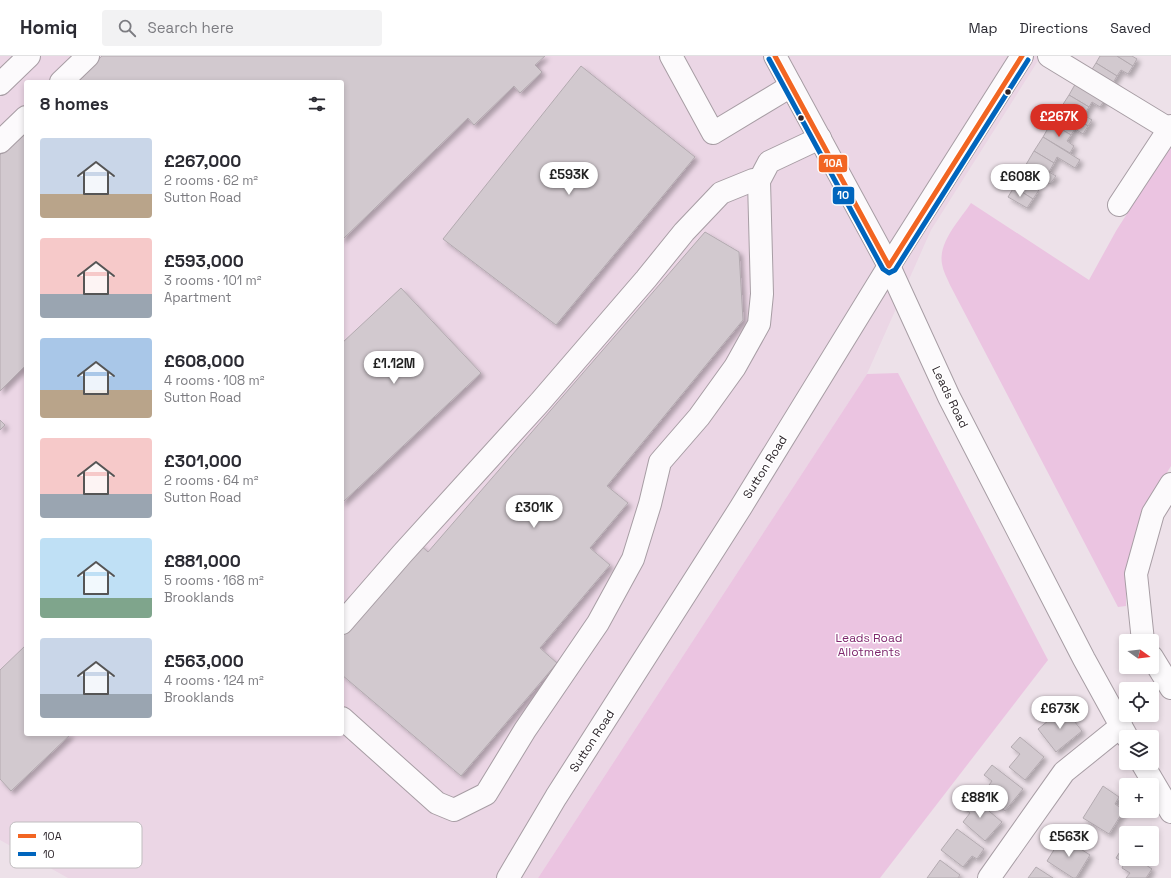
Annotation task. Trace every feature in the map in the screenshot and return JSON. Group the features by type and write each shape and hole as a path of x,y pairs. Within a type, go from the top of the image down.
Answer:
{"street":[{"path":"0,84 29,56"},
{"path":"63,80 88,56"},
{"path":"670,56 713,133 791,86"},
{"name":"Leads Road","path":"775,56 889,266 949,397 1084,659 1123,730"},
{"name":"Sutton Road","path":"508,878 556,797 741,507 889,266 1022,56"},
{"path":"1049,56 1170,128 1119,205"},
{"path":"0,142 24,119"},
{"path":"344,720 437,803 454,810 486,794 525,730 598,623 633,559 650,504 660,462 699,417 735,368 759,324 762,294 759,181 769,162 820,138"},
{"path":"344,621 402,554 540,402 646,279 684,232 721,193 754,180 759,181"},
{"path":"1142,634 1136,574 1153,513 1171,484"},
{"path":"1159,668 1171,688"},
{"path":"989,878 1064,772 1119,735"},
{"path":"1146,770 1171,812"}],"shaded area":[{"path":"0,56 1041,56 931,230 867,374 538,878 68,878 50,868 142,868 142,822 10,822 10,846 0,840"}],"green space":[{"path":"1171,144 1171,466 1146,507 1126,572 1126,606 1118,607 950,285 943,269 942,256 943,248 951,232 971,203 1089,280 1116,231"},
{"name":"Leads Road Allotments","path":"898,373 1048,660 880,878 538,878 867,374"}],"building":[{"path":"102,56 545,56 535,65 542,72 520,93 514,86 474,125 468,118 344,238 344,80 77,80"},
{"path":"1100,56 1117,56 1133,66 1128,74 1121,70 1117,76 1096,63"},
{"path":"1117,56 1132,56 1137,59 1133,66"},
{"path":"1096,63 1117,76 1113,83 1086,79"},
{"path":"581,66 695,157 556,325 443,239"},
{"path":"1077,81 1106,98 1100,107 1092,102 1089,107 1069,95"},
{"path":"1069,95 1089,107 1084,115 1092,120 1088,126 1060,109"},
{"path":"1060,109 1088,126 1083,134 1075,129 1071,135 1051,123"},
{"path":"1051,123 1071,135 1067,141 1074,146 1070,153 1043,137"},
{"path":"24,132 24,367 0,391 0,155"},
{"path":"1043,137 1080,160 1075,168 1057,157 1054,163 1034,151"},
{"path":"1034,151 1054,163 1049,172 1056,176 1050,184 1024,168"},
{"path":"1020,178 1039,190 1033,199 1014,187"},
{"path":"1014,187 1033,199 1027,208 1008,197"},
{"path":"705,232 739,252 743,320 607,486 628,503 590,548 610,565 540,648 557,663 461,776 344,677 344,630 417,542 428,552"},
{"path":"401,288 481,373 344,501 344,341"},
{"path":"0,420 5,425 0,430"},
{"path":"24,647 24,736 69,736 11,791 0,779 0,670"},
{"path":"1064,708 1082,731 1056,752 1038,729"},
{"path":"1020,737 1044,757 1025,780 1009,767 1020,754 1011,747"},
{"path":"992,765 1023,789 1005,811 983,793 992,781 984,775"},
{"path":"1103,786 1119,797 1115,804 1119,807 1119,818 1109,834 1083,818"},
{"path":"970,795 1002,822 985,841 963,822 970,813 961,806"},
{"path":"957,829 984,849 977,859 972,856 963,867 941,850"},
{"path":"1062,837 1090,855 1076,878 1073,878 1047,861"},
{"path":"1119,853 1119,860 1116,858"},
{"path":"940,860 960,875 958,878 927,878"},
{"path":"1123,866 1148,866 1152,869 1146,878 1126,878 1130,873 1122,868"},
{"path":"1036,867 1053,878 1028,878"}],"transit line":[{"name":"10A","path":"775,56 889,266 1022,56"},
{"name":"10","path":"769,59 883,269 889,273 895,270 1028,60"}]}
